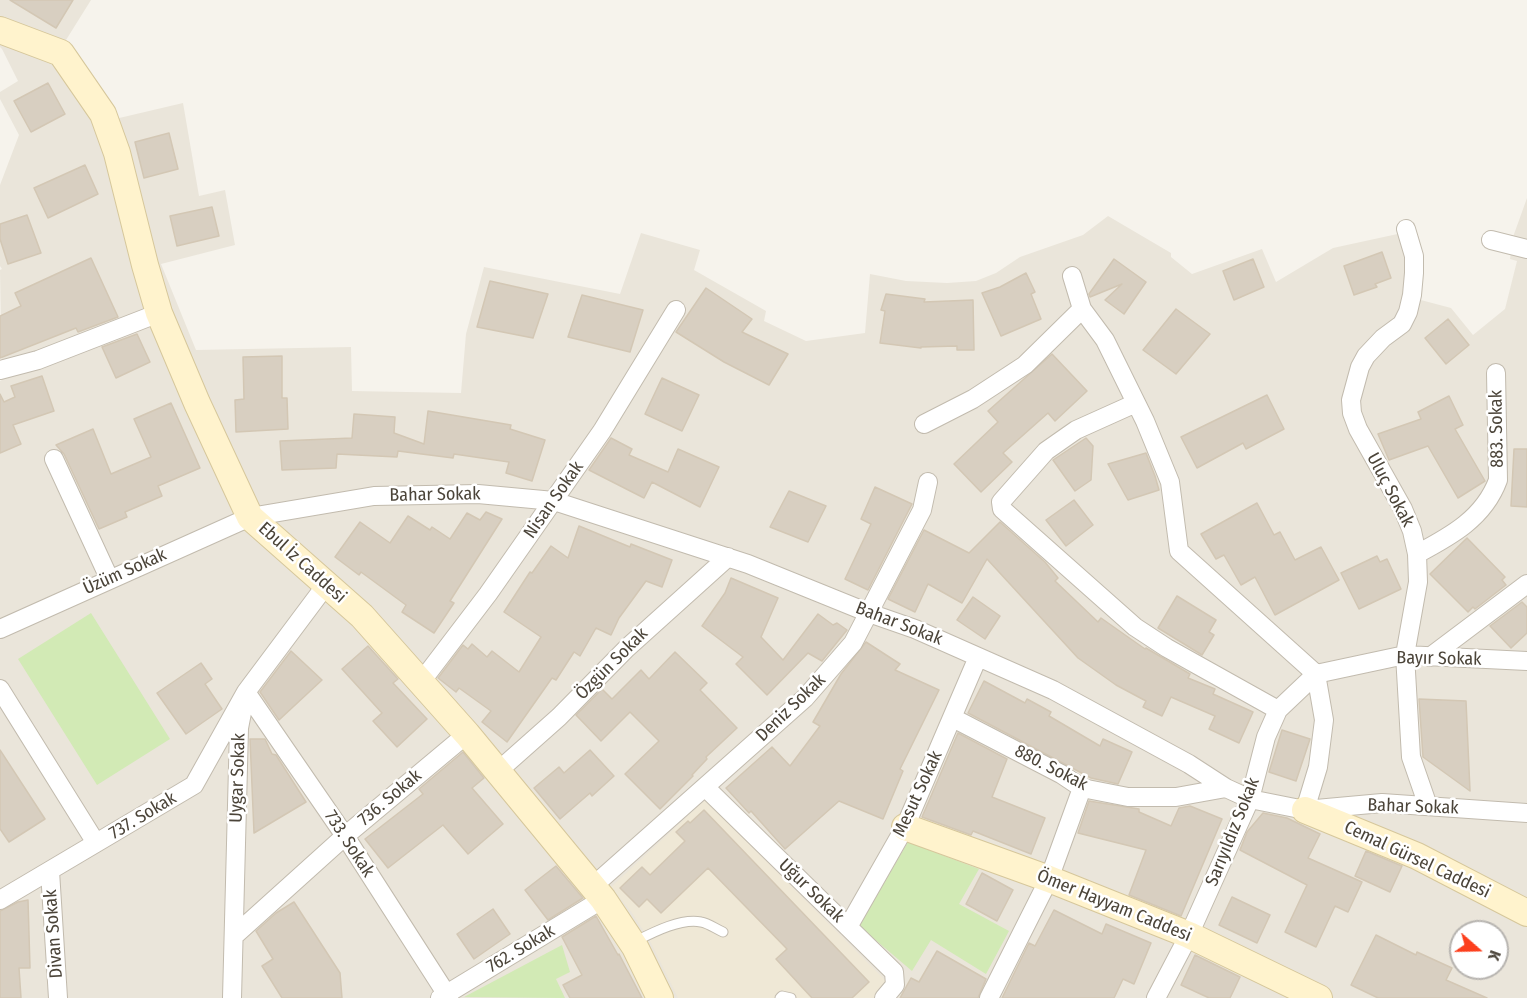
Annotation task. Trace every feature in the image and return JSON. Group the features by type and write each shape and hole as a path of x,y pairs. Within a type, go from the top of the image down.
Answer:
{"street":[{"name":"Ebul İz Caddesi","path":"0,30 61,52 103,114 117,153 159,313 197,403 250,517 362,616 467,734 598,893 632,944 660,998"},
{"name":"Uluç Sokak","path":"1406,229 1414,255 1412,295 1408,312 1401,324 1383,338 1366,356 1353,388 1351,400 1352,413 1358,429 1403,509 1412,531 1417,554 1418,582 1405,655 1411,757 1428,806"},
{"path":"1491,240 1527,249"},
{"path":"1072,276 1082,309 1106,340 1170,482 1179,551 1316,674 1324,720 1318,766 1305,810"},
{"path":"924,424 973,399 1025,365 1082,309"},
{"name":"Nisan Sokak","path":"421,682 488,594 602,431 676,310"},
{"path":"0,370 38,360 159,313"},
{"name":"883. Sokak","path":"1417,554 1446,538 1478,514 1493,494 1498,480 1496,373"},
{"path":"1136,404 1076,430 1046,451 1001,502 1002,509 1135,627 1167,648 1278,710"},
{"path":"54,459 110,578"},
{"name":"Deniz Sokak","path":"598,893 706,788 806,698 853,643 921,510 928,482"},
{"name":"Bahar Sokak","path":"250,517 374,496 478,494 554,501 748,564 869,614 915,629 1053,690 1250,800 1305,810 1382,803 1527,813"},
{"name":"Üzüm Sokak","path":"0,629 250,517"},
{"name":"Özgün Sokak","path":"497,772 559,717 627,648 728,557"},
{"path":"1430,657 1527,584"},
{"name":"Uygar Sokak","path":"232,998 239,728 246,692 326,585"},
{"name":"Bayır Sokak","path":"1316,674 1405,655 1527,661"},
{"name":"Mesut Sokak","path":"848,927 905,827 978,657"},
{"name":"Sarıyıldız Sokak","path":"1156,998 1189,935 1250,800 1266,737 1278,710 1316,674"},
{"path":"0,689 96,843"},
{"name":"733. Sokak","path":"246,692 345,836 445,997"},
{"name":"737. Sokak","path":"0,900 194,785 246,692"},
{"name":"880. Sokak","path":"953,718 1061,774 1082,788 1128,797 1176,797 1226,788"},
{"name":"736. Sokak","path":"234,936 345,836 467,734"},
{"name":"Uğur Sokak","path":"706,788 894,972 895,985 884,998"},
{"path":"989,998 1049,879 1082,788"},
{"name":"Cemal Gürsel Caddesi","path":"1305,810 1417,856 1527,913"},
{"name":"Ömer Hayyam Caddesi","path":"905,827 1049,879 1189,935 1318,998"},
{"name":"Divan Sokak","path":"50,871 58,998"},
{"name":"762. Sokak","path":"445,997 598,893"}],"lane":[{"path":"632,944 658,930 678,924 701,922 723,932"},
{"path":"780,998 782,996 791,998"}],"shaded area":[{"path":"0,0 91,0 61,48 115,119 183,103 199,196 225,190 235,245 161,264 196,350 351,347 352,391 461,393 466,334 484,267 620,294 641,233 700,250 694,270 766,311 764,321 806,341 865,333 870,274 906,281 947,283 976,281 996,273 1020,257 1083,235 1108,216 1171,253 1171,257 1192,274 1262,249 1276,282 1333,248 1416,230 1420,241 1417,299 1451,308 1473,335 1505,309 1517,261 1510,259 1513,237 1527,198 1527,998 0,998 0,381 2,380 0,270 2,269 0,266 0,185 19,135 0,99 0,92 18,81 0,47"},
{"path":"705,800 888,983 874,998 678,998 650,941 632,913 611,887"}],"green space":[{"path":"91,613 170,739 97,785 18,659"},
{"path":"908,842 979,869 959,904 1009,931 986,974 931,940 912,971 859,926"},
{"path":"562,945 570,972 556,979 565,998 464,997"}],"building":[{"path":"10,0 73,0 56,28"},
{"path":"48,83 65,114 31,132 14,101"},
{"path":"169,133 178,169 144,178 135,142"},
{"path":"85,165 98,194 48,218 34,188"},
{"path":"212,207 219,236 177,246 170,216"},
{"path":"27,215 41,253 8,264 0,239 0,224"},
{"path":"1382,252 1391,278 1375,284 1377,287 1354,295 1344,266"},
{"path":"91,258 118,317 78,332 76,328 0,358 0,316 21,306 15,293"},
{"path":"1114,259 1146,282 1124,314 1105,300 1122,284 1090,297 1089,294"},
{"path":"1253,259 1264,287 1234,300 1223,271"},
{"path":"1026,273 1035,292 1031,294 1041,319 1001,336 982,293 1000,287"},
{"path":"490,281 548,294 533,338 477,327"},
{"path":"706,288 752,319 742,332 788,354 769,385 724,362 676,332"},
{"path":"886,294 925,299 924,302 973,300 974,350 957,350 957,346 921,348 880,343 885,311 881,310"},
{"path":"582,295 643,310 630,352 568,337"},
{"path":"1176,309 1210,334 1176,374 1143,350"},
{"path":"1448,319 1469,345 1446,364 1425,338"},
{"path":"137,334 150,362 116,378 102,347"},
{"path":"1052,354 1087,391 1055,421 1048,413 1003,453 1012,462 981,492 954,464 998,422 988,411"},
{"path":"282,356 282,398 287,398 288,429 236,432 235,400 244,399 243,357"},
{"path":"42,376 54,411 13,425 21,444 0,453 0,394 4,402 15,397 11,386"},
{"path":"662,378 699,395 682,431 645,414"},
{"path":"1267,395 1284,429 1246,449 1243,443 1197,468 1181,437"},
{"path":"1449,396 1463,425 1455,429 1485,481 1458,498 1428,446 1389,460 1378,434 1421,419 1418,412"},
{"path":"171,403 200,468 158,486 162,496 125,512 127,517 99,529 64,454 56,445 93,429 111,474 151,457 134,419"},
{"path":"428,411 511,425 510,429 545,440 532,481 506,473 509,462 454,454 453,458 398,451 397,457 337,454 336,468 282,470 280,441 352,438 354,414 395,417 394,433 424,444"},
{"path":"611,438 632,449 629,455 668,472 678,449 719,467 700,507 652,482 644,498 589,470"},
{"path":"1086,438 1093,446 1091,480 1075,491 1053,460"},
{"path":"1514,449 1527,449 1527,507 1511,506"},
{"path":"1146,453 1159,490 1128,500 1108,464"},
{"path":"875,487 912,504 868,590 845,579 871,524 861,519"},
{"path":"789,491 826,506 808,542 770,527"},
{"path":"1074,500 1093,525 1066,546 1046,520"},
{"path":"1257,503 1274,535 1280,532 1295,560 1321,547 1339,580 1275,615 1255,577 1241,585 1224,555 1216,559 1201,534"},
{"path":"486,512 502,519 450,601 454,603 434,633 402,612 406,605 361,572 359,575 335,557 360,522 390,543 408,516 430,530 432,527 450,539 467,513 480,520"},
{"path":"1000,522 1045,562 1058,578 1055,581 1098,622 1101,618 1145,649 1190,674 1188,678 1215,689 1213,694 1253,712 1239,743 1209,729 1215,716 1171,697 1162,716 1143,707 1146,701 1116,685 1078,658 987,559 962,603 928,584 915,612 888,599 924,530 969,553"},
{"path":"579,526 630,547 631,544 672,560 662,587 646,581 619,618 611,635 596,628 580,656 574,652 556,680 552,678 507,742 482,722 491,711 459,688 456,692 438,678 463,645 468,649 472,644 487,657 492,651 519,672 541,637 504,612 530,572 532,573 551,546 568,558"},
{"path":"1467,538 1505,577 1502,580 1506,585 1468,612 1430,574"},
{"path":"1377,556 1380,562 1387,559 1401,589 1359,609 1341,573"},
{"path":"731,578 778,598 761,637 783,660 818,614 833,625 837,623 847,630 822,661 808,653 767,695 736,664 743,657 702,626 725,593"},
{"path":"1177,596 1216,620 1209,632 1214,635 1202,655 1158,628"},
{"path":"973,597 1000,616 985,639 957,620"},
{"path":"1522,602 1527,607 1527,633 1511,648 1490,626"},
{"path":"866,642 900,664 895,670 939,690 900,769 903,771 883,819 839,801 785,849 751,811 749,813 726,788 772,747 790,766 820,726 813,722 841,674"},
{"path":"368,646 398,679 393,683 427,719 397,747 373,721 382,713 342,669"},
{"path":"291,651 322,680 279,720 260,692"},
{"path":"675,652 707,683 700,690 737,728 706,757 707,759 693,776 660,809 625,774 659,741 630,712 601,741 576,715 602,689 612,699 641,670 649,679"},
{"path":"201,663 212,679 205,684 222,709 186,734 157,693"},
{"path":"984,681 1025,703 1027,699 1051,712 1049,716 1100,746 1103,739 1132,752 1118,784 1091,778 968,713"},
{"path":"1419,699 1466,701 1470,791 1423,757"},
{"path":"1282,730 1310,739 1296,781 1269,772"},
{"path":"958,733 1007,759 992,797 1045,818 1031,854 973,831 971,835 922,817"},
{"path":"250,739 265,739 272,754 276,755 306,802 254,833"},
{"path":"0,750 45,819 9,842 0,829"},
{"path":"590,750 614,776 592,796 590,793 560,819 534,788 559,767 564,773"},
{"path":"463,752 484,778 472,788 503,824 468,854 443,825 388,868 365,839 423,794 419,789"},
{"path":"1089,801 1139,809 1139,812 1171,826 1179,808 1190,806 1222,819 1181,916 1129,895 1146,850 1078,833"},
{"path":"704,810 869,982 852,998 812,998 776,959 787,949 708,868 661,913 647,899 639,907 620,888 642,867 650,875 685,841 676,832"},
{"path":"1263,813 1287,818 1320,834 1308,858 1362,882 1348,912 1335,906 1316,947 1285,932 1307,885 1240,850 1247,832"},
{"path":"1366,851 1402,866 1390,892 1355,876"},
{"path":"556,866 583,898 548,920 525,890"},
{"path":"982,873 1013,890 997,921 966,904"},
{"path":"1232,897 1270,915 1257,943 1219,925"},
{"path":"28,900 30,968 19,968 21,998 0,998 0,911"},
{"path":"294,902 340,973 342,998 282,998 262,966 273,959 256,931 276,913"},
{"path":"493,909 510,934 474,959 457,934"},
{"path":"1054,910 1102,934 1106,924 1151,943 1134,984 1123,979 1114,998 1002,998 1029,943 1035,946"},
{"path":"596,916 642,998 570,998 563,985 582,975 562,937"},
{"path":"1376,935 1416,955 1417,952 1449,967 1446,980 1487,998 1378,998 1351,985"},
{"path":"937,951 986,979 978,998 900,998 911,978 919,982"},
{"path":"1195,955 1240,977 1230,998 1209,998 1181,985"}]}
